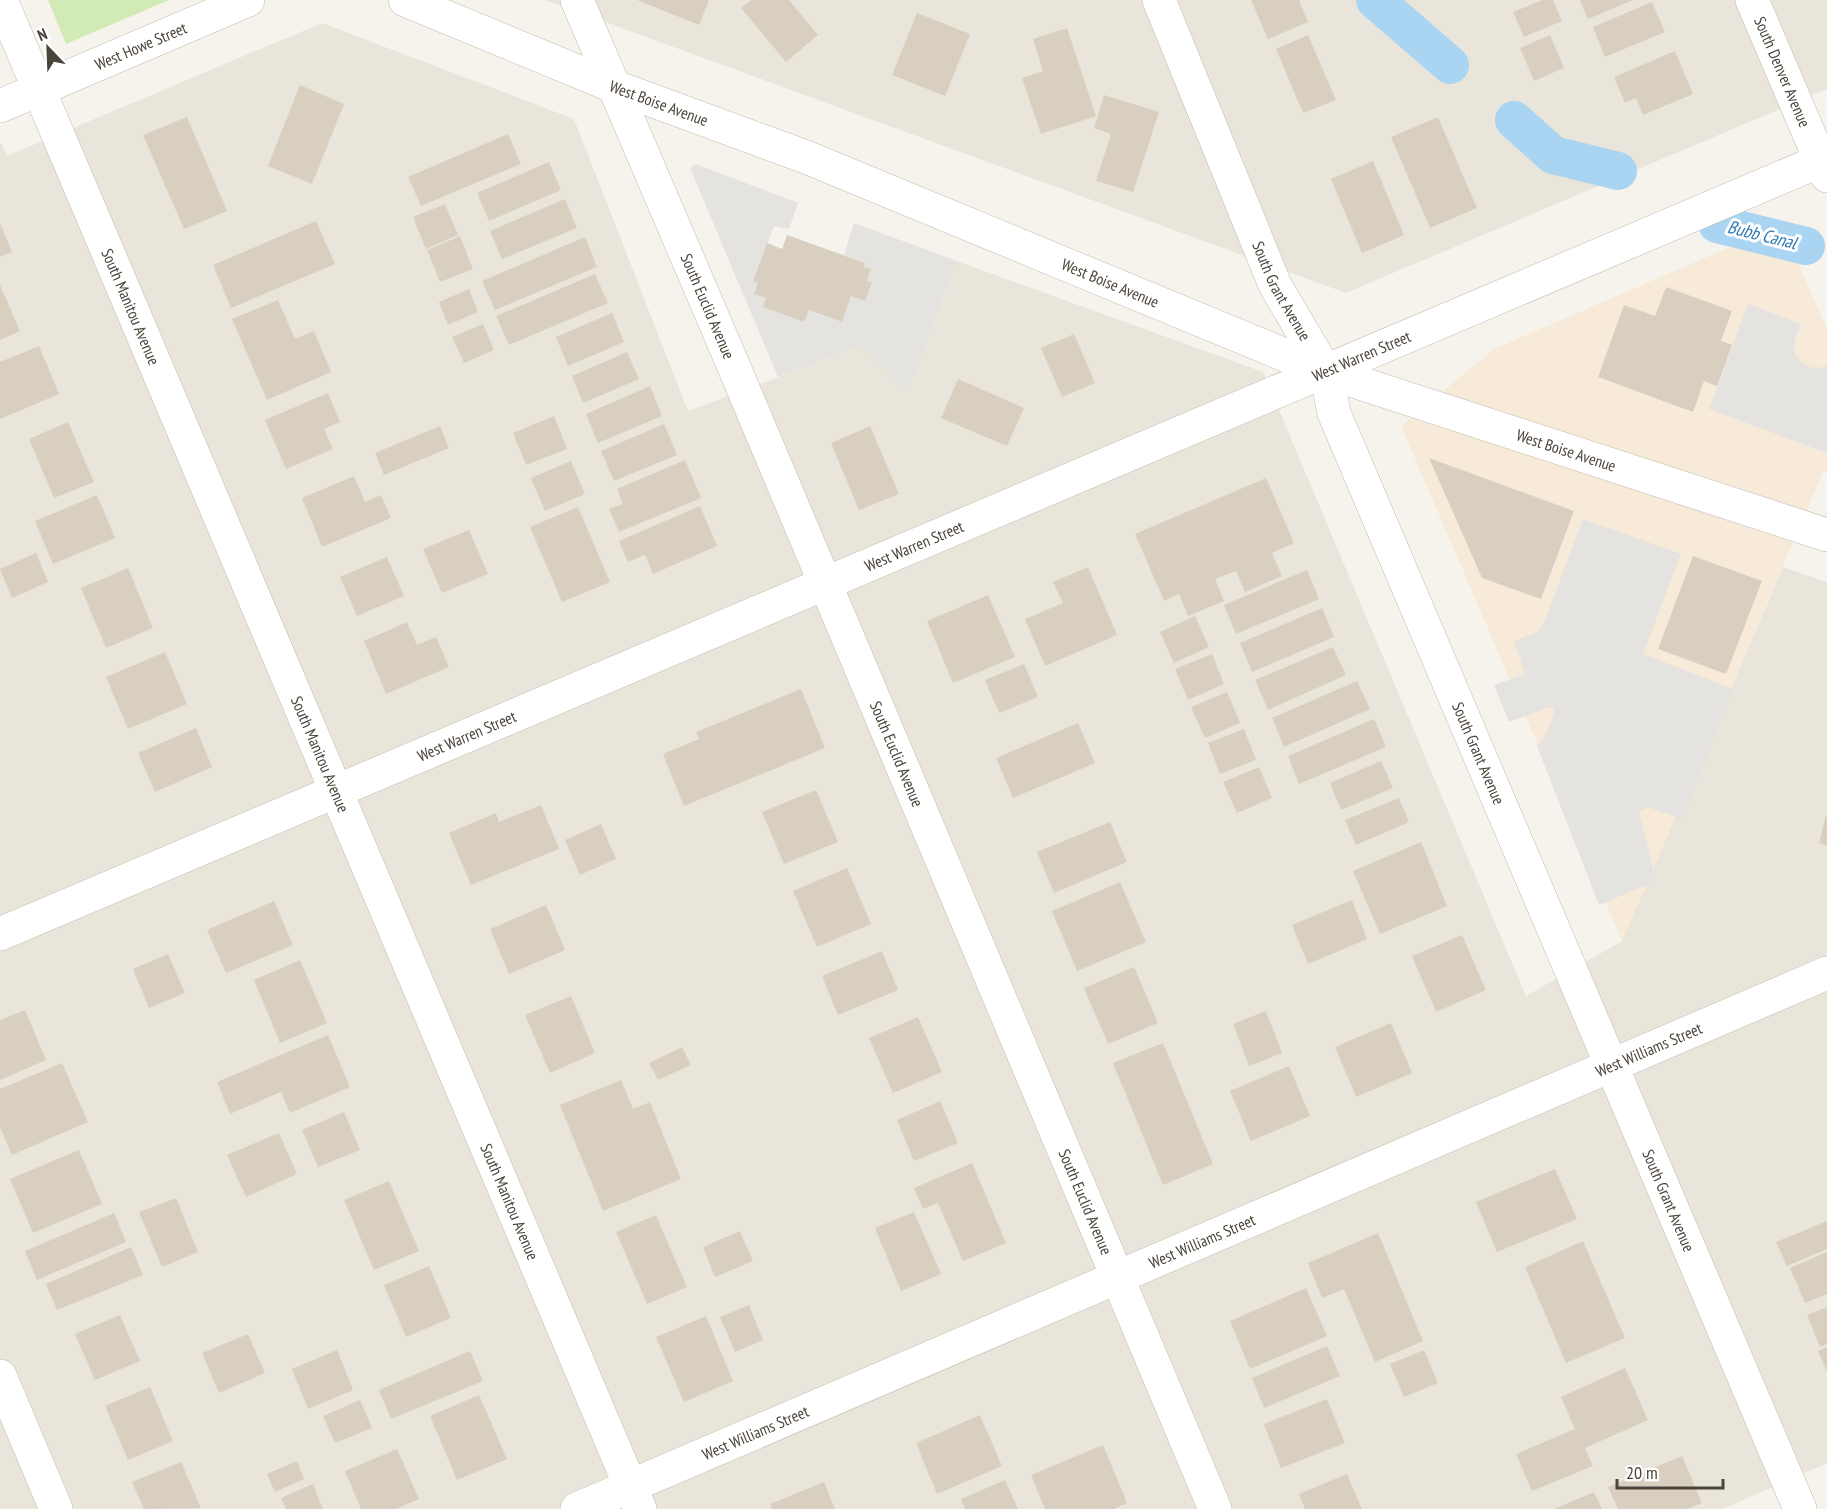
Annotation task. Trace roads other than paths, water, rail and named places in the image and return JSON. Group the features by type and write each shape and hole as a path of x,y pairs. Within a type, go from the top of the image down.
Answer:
{"street":[{"name":"South Manitou Avenue","path":"1,0 635,1498"},
{"name":"West Howe Street","path":"0,106 248,0"},
{"name":"West Boise Avenue","path":"405,0 613,86 806,157 1326,372 1827,535"},
{"name":"South Euclid Avenue","path":"577,0 1215,1509"},
{"name":"South Grant Avenue","path":"1159,0 1275,285 1326,372 1334,413 1800,1509"},
{"name":"South Denver Avenue","path":"1752,0 1825,165"},
{"name":"West Warren Street","path":"0,934 1326,372 1825,165"},
{"name":"West Williams Street","path":"577,1509 635,1498 1117,1277 1827,973"},
{"path":"0,1376 56,1509"}],"waterway":[{"name":"Bubb Canal","path":"1375,0 1450,65"},
{"name":"Bubb Canal","path":"1514,120 1553,155 1618,171"},
{"name":"Bubb Canal","path":"1717,224 1806,246"}]}
